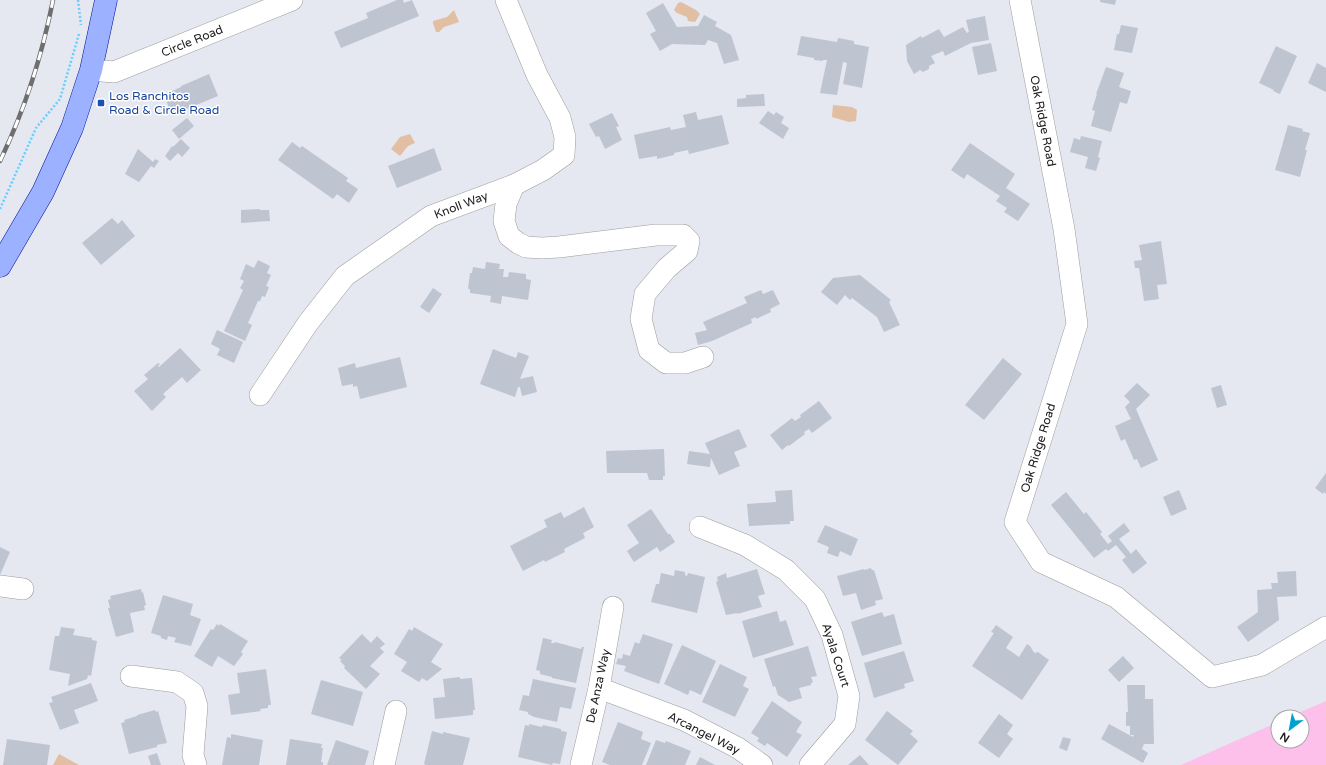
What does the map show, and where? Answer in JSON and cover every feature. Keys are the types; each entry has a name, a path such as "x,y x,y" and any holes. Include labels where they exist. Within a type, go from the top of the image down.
{"main road":[{"path":"0,266 43,192 61,154 83,97 91,70 106,0"}],"street":[{"name":"Circle Road","path":"91,70 114,72 292,0"},
{"name":"Knoll Way","path":"260,395 308,323 346,276 431,216 514,185 542,170 564,155 565,137 560,118 537,75 506,0"},
{"name":"Oak Ridge Road","path":"1020,0 1064,229 1077,324 1015,522 1040,562 1116,597 1212,677 1262,665 1326,627"},
{"path":"514,185 506,204 504,221 509,236 518,243 526,246 542,248 559,247 656,235 683,235 689,241 687,251 667,268 645,294 641,319 649,350 666,363 685,363 703,357"},
{"name":"Ayala Court","path":"700,527 745,545 786,570 815,599 832,636 849,696 845,724 810,765"},
{"path":"0,586 24,589"},
{"name":"De Anza Way","path":"581,765 598,688 613,607"},
{"path":"131,676 177,682 193,693 197,706 192,755 196,765"},
{"name":"Arcangel Way","path":"598,688 684,720 738,748 762,765"},
{"path":"384,765 396,711"}],"path":[{"path":"0,209 36,128 60,99 81,25 78,0"}],"shaded area":[{"path":"681,2 696,10 700,14 695,22 688,21 687,17 677,13 674,10 678,3"},
{"path":"454,10 459,22 444,27 439,32 436,32 433,21 447,17"},
{"path":"833,105 852,107 857,110 856,121 849,122 832,117"},
{"path":"410,134 415,143 408,146 400,156 391,149 400,137"},
{"path":"1326,701 1326,765 1181,765 1270,726 1270,749 1310,749 1310,709 1308,709"},
{"path":"59,754 79,765 53,765"}],"building":[{"path":"397,0 403,0 404,3 412,0 419,16 341,48 334,32 368,18 366,13"},
{"path":"1100,0 1116,0 1115,5 1100,2"},
{"path":"663,3 677,27 698,26 704,15 717,22 715,26 731,35 739,60 724,64 717,43 708,40 705,45 672,44 660,51 650,34 656,31 646,13"},
{"path":"985,16 989,40 971,43 945,56 943,51 931,56 935,63 929,66 929,69 923,72 920,70 914,74 907,61 906,45 921,36 922,38 939,29 944,37 963,27 967,33 969,32 966,20"},
{"path":"1121,25 1138,28 1132,53 1114,50 1117,34 1119,34"},
{"path":"801,36 837,42 838,38 854,41 854,44 869,47 862,88 843,84 847,63 843,62 837,95 820,93 827,60 814,60 814,58 797,55"},
{"path":"991,43 997,71 978,75 972,47"},
{"path":"1276,46 1297,56 1280,94 1259,83"},
{"path":"1317,63 1326,68 1326,92 1308,83"},
{"path":"1106,67 1124,73 1119,87 1131,91 1127,104 1120,102 1111,132 1091,126 1095,111 1092,110 1096,94"},
{"path":"209,74 218,96 172,115 164,95"},
{"path":"764,94 765,106 737,107 737,99 746,98 746,95"},
{"path":"768,111 774,115 776,112 784,117 781,123 789,128 783,139 759,123"},
{"path":"696,112 698,120 722,115 729,144 689,154 688,150 657,159 657,156 639,159 634,135 670,127 671,130 686,127 683,115"},
{"path":"612,113 619,126 616,127 622,140 605,149 599,136 596,137 589,124"},
{"path":"187,118 194,126 179,139 172,130"},
{"path":"1288,125 1303,129 1302,131 1310,133 1300,177 1275,170"},
{"path":"1081,136 1102,141 1098,157 1100,158 1096,171 1085,168 1088,157 1070,152 1074,138 1080,140"},
{"path":"181,139 190,148 182,157 178,153 170,161 165,156 172,146 173,147"},
{"path":"292,142 300,148 302,146 348,178 346,181 358,189 349,203 337,194 333,199 278,160"},
{"path":"970,143 1015,174 1006,188 1030,204 1018,221 1004,212 1007,208 996,201 1000,196 967,174 964,179 951,170"},
{"path":"434,148 442,170 397,188 388,166"},
{"path":"138,149 153,162 155,159 159,161 154,168 151,166 139,182 125,174"},
{"path":"241,210 269,210 270,221 241,223"},
{"path":"112,218 118,224 122,220 135,236 101,265 82,243"},
{"path":"1161,241 1167,284 1157,285 1159,299 1144,301 1139,268 1135,268 1134,261 1142,260 1139,245"},
{"path":"258,260 270,266 267,273 271,275 266,286 269,287 265,297 262,296 260,301 258,301 248,323 252,325 245,341 224,331 243,290 240,288 244,281 240,279 246,264 254,268"},
{"path":"486,262 500,264 499,269 504,269 503,277 508,277 509,272 526,274 526,279 531,280 528,300 502,296 501,304 490,302 491,296 470,293 470,289 468,289 470,273 472,273 473,267 485,269"},
{"path":"860,275 891,300 889,302 900,325 884,332 877,317 852,298 850,300 845,295 837,305 821,292 833,278"},
{"path":"433,288 442,294 429,313 420,307"},
{"path":"761,290 763,294 773,290 780,304 770,309 771,312 756,319 756,317 751,319 752,323 712,341 698,345 695,333 707,330 703,322 747,303 744,297"},
{"path":"217,330 243,342 234,363 217,355 220,349 211,344"},
{"path":"180,348 201,370 187,383 182,377 163,394 166,397 152,411 134,391 148,379 144,375 158,363 160,364 158,366 159,367"},
{"path":"493,349 516,358 518,352 529,356 520,379 533,376 537,392 522,396 520,387 518,387 515,397 480,384"},
{"path":"400,357 407,387 360,399 357,386 353,387 353,384 342,386 338,368 355,363 356,368"},
{"path":"1003,358 1022,374 984,420 965,405"},
{"path":"1137,383 1150,395 1136,409 1158,460 1141,468 1137,459 1134,460 1125,439 1121,441 1115,426 1131,419 1125,407 1130,402 1124,396"},
{"path":"1221,385 1227,405 1217,408 1211,388"},
{"path":"819,401 832,418 812,433 809,429 804,432 805,434 782,450 770,435 792,418 795,421 801,417 800,415"},
{"path":"739,429 747,447 734,452 740,466 719,475 711,458 710,467 687,464 689,451 710,454 705,443"},
{"path":"664,449 665,476 663,476 663,480 649,480 647,473 607,473 606,451"},
{"path":"1326,473 1326,494 1324,492 1323,494 1315,488"},
{"path":"792,490 794,521 790,521 790,524 749,526 747,504 776,502 775,491"},
{"path":"1179,490 1187,509 1171,516 1163,497"},
{"path":"1066,492 1084,514 1086,512 1102,532 1100,534 1108,544 1112,541 1108,536 1124,523 1130,531 1119,539 1131,554 1136,549 1147,563 1133,574 1122,560 1126,557 1116,545 1108,551 1106,549 1094,558 1051,505"},
{"path":"584,507 594,527 583,533 585,538 564,549 565,552 545,562 544,560 523,571 510,546 547,527 544,520 561,512 564,518"},
{"path":"651,509 675,542 660,552 657,547 634,562 627,551 639,543 627,525"},
{"path":"825,525 858,539 851,556 840,551 838,557 827,553 829,547 817,542"},
{"path":"0,547 10,552 0,575"},
{"path":"871,568 874,570 883,599 875,601 876,605 861,610 856,593 843,596 837,576"},
{"path":"757,569 765,594 758,596 762,607 737,614 726,615 716,582 718,581 717,577 726,573 727,578"},
{"path":"675,570 685,572 685,575 687,576 688,573 705,577 697,613 651,602 656,584 659,584 661,573 674,576"},
{"path":"1296,571 1297,596 1277,597 1279,620 1248,642 1237,627 1258,612 1257,590 1272,589 1271,583 1278,583 1277,572"},
{"path":"141,589 146,605 144,606 145,610 130,613 134,632 116,637 108,608 110,608 108,600 111,599 110,596"},
{"path":"163,595 193,604 190,615 201,619 191,646 174,642 176,638 168,636 167,640 161,638 161,636 151,633"},
{"path":"777,611 780,622 786,620 794,645 753,658 742,621"},
{"path":"882,612 884,617 894,614 902,644 862,656 851,622"},
{"path":"217,624 219,626 220,624 248,641 241,652 243,654 234,666 218,656 212,667 194,656 211,629 213,630"},
{"path":"996,625 1013,637 1006,648 1019,657 1027,644 1035,653 1038,652 1049,660 1022,700 972,666 994,633 991,632"},
{"path":"61,627 75,629 73,635 92,638 92,640 97,641 91,676 88,675 87,679 68,686 70,674 49,670 55,636 59,636"},
{"path":"414,627 443,644 431,662 442,669 427,681 422,678 419,682 401,671 407,662 394,654 409,629 412,631"},
{"path":"362,634 371,643 377,636 385,644 380,648 384,652 370,666 380,674 366,689 344,668 345,666 340,661 342,660 339,658"},
{"path":"643,634 673,644 659,684 624,671 626,666 616,664 618,658 622,659 623,654 630,656 635,642 639,644"},
{"path":"543,638 552,640 551,643 555,642 581,649 584,647 576,683 552,678 540,674 540,671 536,670"},
{"path":"682,645 716,661 701,695 690,690 688,695 664,684"},
{"path":"808,646 817,676 811,677 813,682 811,685 799,688 802,698 789,702 778,695 775,686 773,687 764,659"},
{"path":"904,651 914,681 904,684 905,688 874,698 864,663"},
{"path":"1123,656 1134,668 1119,682 1108,670"},
{"path":"720,664 747,677 743,686 749,689 735,717 702,702"},
{"path":"266,669 271,705 268,705 268,708 260,709 261,711 231,715 228,695 240,693 237,673"},
{"path":"460,677 460,679 472,678 475,710 473,710 473,715 435,719 433,698 445,697 443,679"},
{"path":"533,679 576,688 571,709 560,707 557,722 534,717 528,714 528,712 519,710 523,695 529,696"},
{"path":"321,680 363,692 353,726 311,714"},
{"path":"91,683 98,701 74,710 79,723 60,730 49,703 53,702 51,697"},
{"path":"1127,685 1145,685 1145,699 1153,699 1154,744 1144,744 1142,749 1148,753 1143,763 1101,739 1109,724 1133,737 1134,735 1130,735 1130,726 1126,726 1126,712 1128,712"},
{"path":"772,701 802,722 796,732 802,735 787,757 767,743 765,746 757,741 759,738 751,733"},
{"path":"155,710 156,712 158,711 167,743 129,754 121,723 125,722 124,720 137,715"},
{"path":"887,711 913,731 910,734 918,741 898,765 865,740"},
{"path":"999,714 1013,725 1007,734 1013,739 999,758 978,743"},
{"path":"618,722 643,732 641,739 651,743 642,765 610,765 602,762"},
{"path":"529,724 542,727 543,725 567,732 560,764 553,763 552,765 518,757 525,725 529,726"},
{"path":"432,731 470,738 463,765 424,764"},
{"path":"231,734 263,740 259,765 222,765 227,737 231,738"},
{"path":"1063,737 1071,739 1067,751 1059,748"},
{"path":"7,739 50,745 47,765 3,765"},
{"path":"290,739 322,744 321,748 323,748 321,762 323,762 323,765 286,765"},
{"path":"336,740 369,751 365,765 327,765"},
{"path":"656,740 665,743 666,741 691,751 685,765 646,765"},
{"path":"157,753 161,765 151,765 148,756"},
{"path":"860,755 869,765 848,765"},
{"path":"700,757 715,765 696,765"}],"railway":[{"path":"0,161 32,82 44,41 53,0"}],"place":[{"name":"Los Ranchitos Road & Circle Road","path":"101,103"}]}
